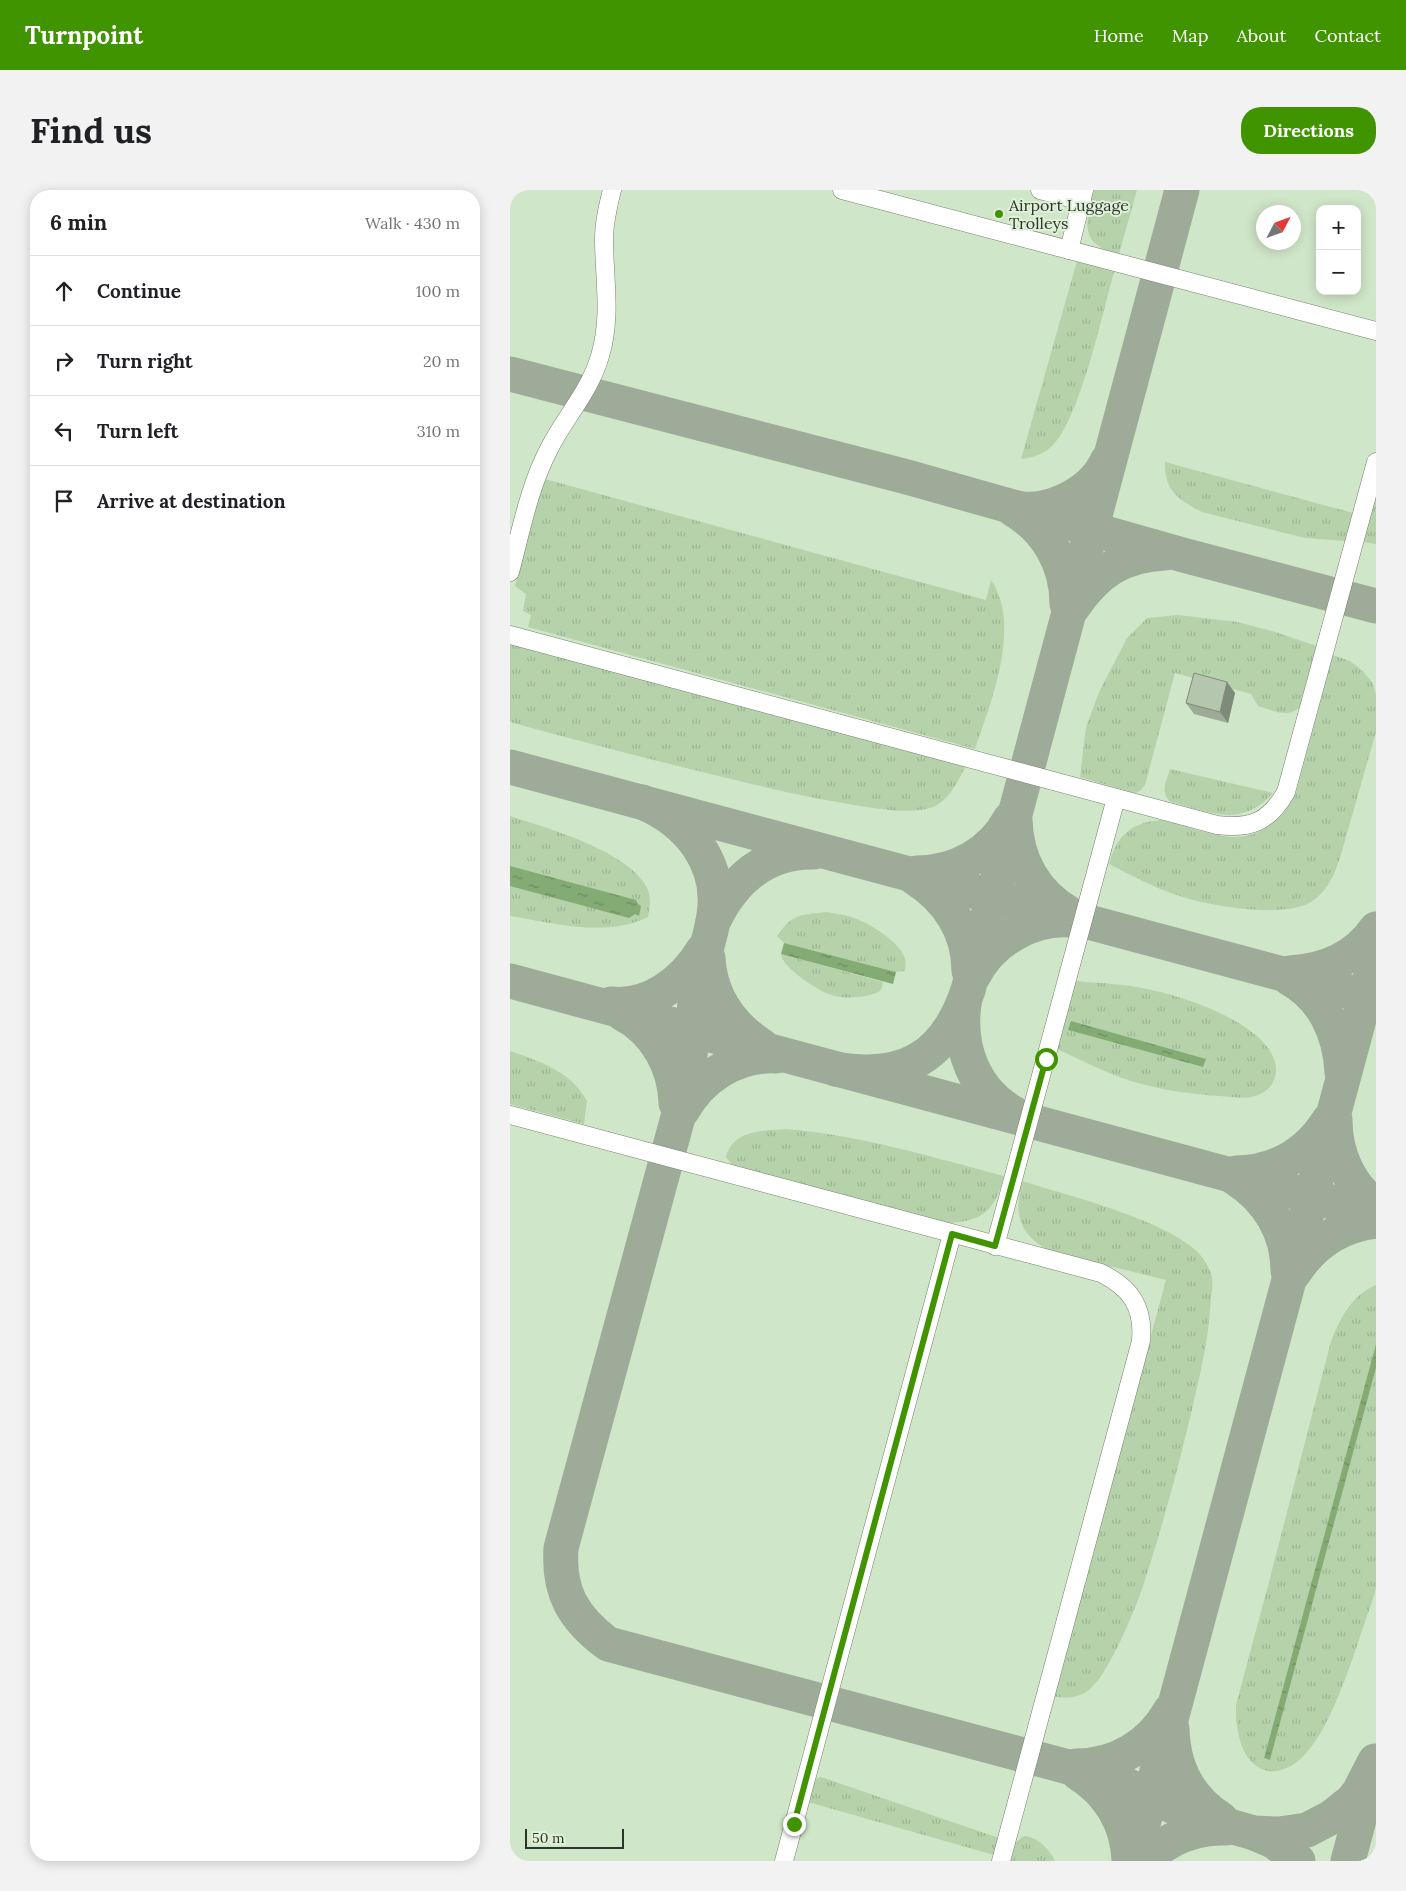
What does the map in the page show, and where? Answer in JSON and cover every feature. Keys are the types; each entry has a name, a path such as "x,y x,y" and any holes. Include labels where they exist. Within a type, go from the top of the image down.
{"lane":[{"path":"510,572 540,468 550,447 588,385 600,356 607,321 608,302 604,238 605,222 612,190"},
{"path":"844,190 1376,331"},
{"path":"1040,190 1083,196 1069,250"},
{"path":"510,635 1216,825 1232,827 1255,823 1264,818 1280,802 1290,782 1376,462"},
{"path":"995,1246 1116,798"},
{"path":"510,1115 1101,1273 1122,1286 1138,1308 1142,1330 1139,1346 1001,1861"},
{"path":"784,1861 952,1234"}],"shaded area":[{"path":"510,190 1376,190 1376,1861 510,1861"}],"green space":[{"path":"1094,190 1137,190 1119,254 1097,245 1091,238 1088,222"},
{"path":"1077,261 1114,272 1097,338 1080,392 1061,435 1043,453 1021,459"},
{"path":"1165,462 1353,513 1345,541 1305,538 1202,512 1180,499 1174,493 1167,480"},
{"path":"545,479 986,600 991,580 1000,598 1004,619 1004,641 1001,664 989,710 975,749 528,627 531,615 523,611 526,594 515,586 538,496"},
{"path":"1376,496 1376,544 1363,542"},
{"path":"1178,615 1237,622 1317,646 1300,707 1295,711 1285,713 1274,711 1258,706 1251,694 1175,673 1145,785 1140,791 1134,793 1080,777 1086,727 1100,690 1127,638 1147,618"},
{"path":"510,644 966,766 949,795 939,804 923,810 900,811 865,807 787,792 556,735 510,722"},
{"path":"1333,655 1350,661 1363,671 1373,684 1376,695 1376,732 1340,858 1329,883 1317,898 1299,907 1285,909 1250,909 1215,905 1166,891 1109,864 1112,854 1121,839 1126,833 1140,824 1160,820 1232,837 1253,834 1263,830 1279,818 1296,793"},
{"path":"1170,769 1273,793 1261,804 1249,811 1225,815 1212,813 1171,802 1167,798 1165,786"},
{"path":"510,816 587,843 625,864 639,876 648,890 650,903 648,917 615,927 597,928 562,925 510,916"},
{"path":"827,912 857,919 890,939 902,952 905,960 905,971 896,972 784,943 777,936 788,923 798,916"},
{"path":"781,954 883,982 882,988 874,994 862,997 831,995 818,989 794,972 783,960"},
{"path":"1076,981 1120,985 1147,989 1182,998 1224,1015 1244,1026 1260,1039 1271,1053 1276,1074 1269,1088 1253,1097 1239,1098 1198,1094 1164,1089 1131,1081 1057,1049","holes":["1068,1030 1206,1059 1203,1067"]},
{"path":"510,1051 554,1069 572,1082 587,1101 584,1124 510,1104"},
{"path":"786,1129 869,1141 1004,1176 997,1197 987,1211 981,1216 972,1219 950,1223 733,1166 726,1157 730,1148 742,1137 758,1132"},
{"path":"1022,1181 1123,1213 1175,1236 1194,1249 1206,1263 1212,1279 1206,1343 1189,1424 1144,1583 1128,1624 1105,1670 1089,1690 1081,1695 1072,1697 1053,1696 1166,1280 1052,1252 1041,1246 1026,1231 1019,1214 1019,1193"},
{"path":"1376,1285 1376,1344 1264,1758 1270,1760 1376,1368 1376,1588 1353,1658 1325,1726 1297,1762 1278,1771 1265,1770 1251,1761 1242,1747 1238,1730 1236,1705 1331,1341 1343,1316 1353,1301"},
{"path":"821,1777 999,1838 994,1855 808,1802 814,1779"},
{"path":"1024,1836 1042,1844 1055,1861 1011,1861 1015,1843"}],"water":[{"path":"510,866 636,900 641,906 639,916 635,914 629,918 510,886"},
{"path":"784,943 896,972 893,984 781,954"},
{"path":"1071,1021 1206,1059 1203,1067 1068,1030"},
{"path":"1376,1344 1376,1368 1270,1760 1264,1758"}],"building":[{"path":"1194,673 1227,682 1220,712 1186,703"}],"taxiway":[{"path":"835,1069 860,1072 882,1071 902,1067 919,1059 934,1048 948,1032 959,1013 968,990 1182,190"},
{"path":"510,374 907,477 1183,555 1376,606"},
{"path":"1022,509 1047,507 1072,497 1093,482 1107,461"},
{"path":"1014,510 1037,528 1053,550 1064,576 1067,604"},
{"path":"1073,607 1091,584 1112,568 1136,557 1165,553"},
{"path":"510,767 1376,999"},
{"path":"642,802 674,820 698,846 707,861 713,878 715,896 714,915 697,985 689,1068 684,1095 561,1548 562,1578 565,1591 577,1614 585,1624 608,1644 1118,1781 1191,1815 1254,1833 1279,1834 1307,1830 1332,1817 1352,1801 1359,1792 1375,1761"},
{"path":"917,873 945,869 971,859 993,842 1010,819"},
{"path":"1015,820 1019,849 1037,886 1058,906 1070,914"},
{"path":"713,922 730,893 753,871 780,857 796,853 814,852"},
{"path":"915,878 927,886 947,906 954,917 965,943 969,971"},
{"path":"974,975 981,963 991,952 1014,934 1041,923 1069,920"},
{"path":"1290,973 1303,972 1338,961 1359,948 1376,929"},
{"path":"611,1004 639,1002 664,990 686,972 703,950"},
{"path":"1133,1861 1376,956"},
{"path":"708,958 713,985 724,1009 741,1029 762,1046"},
{"path":"1289,978 1312,995 1328,1018 1338,1044 1342,1072"},
{"path":"510,981 1376,1214"},
{"path":"964,1004 964,1037 972,1067 979,1081 989,1094 1015,1114"},
{"path":"623,1014 645,1030 662,1051 672,1076 676,1103"},
{"path":"682,1111 699,1088 721,1070 747,1059 761,1056 776,1056"},
{"path":"1236,1173 1264,1169 1290,1159 1311,1142 1329,1120"},
{"path":"1335,1120 1338,1145 1345,1168 1366,1198 1376,1206"},
{"path":"1235,1178 1257,1196 1274,1218 1284,1243 1288,1271"},
{"path":"1294,1273 1310,1253 1329,1237 1351,1227 1376,1221"},
{"path":"1076,1766 1105,1762 1131,1751 1153,1734 1170,1711"},
{"path":"1172,1729 1176,1756 1185,1781 1200,1802 1221,1819"},
{"path":"1078,1773 1099,1790 1115,1810 1125,1834 1129,1861"},
{"path":"1348,1861 1369,1782"},
{"path":"1145,1861 1163,1846 1182,1835 1215,1828 1227,1828"},
{"path":"1254,1833 1275,1842 1298,1861"}],"place":[{"name":"Airport Luggage Trolleys","path":"999,214"}],"route":[{"path":"794,1824 952,1234 995,1246 1046,1059"}]}
